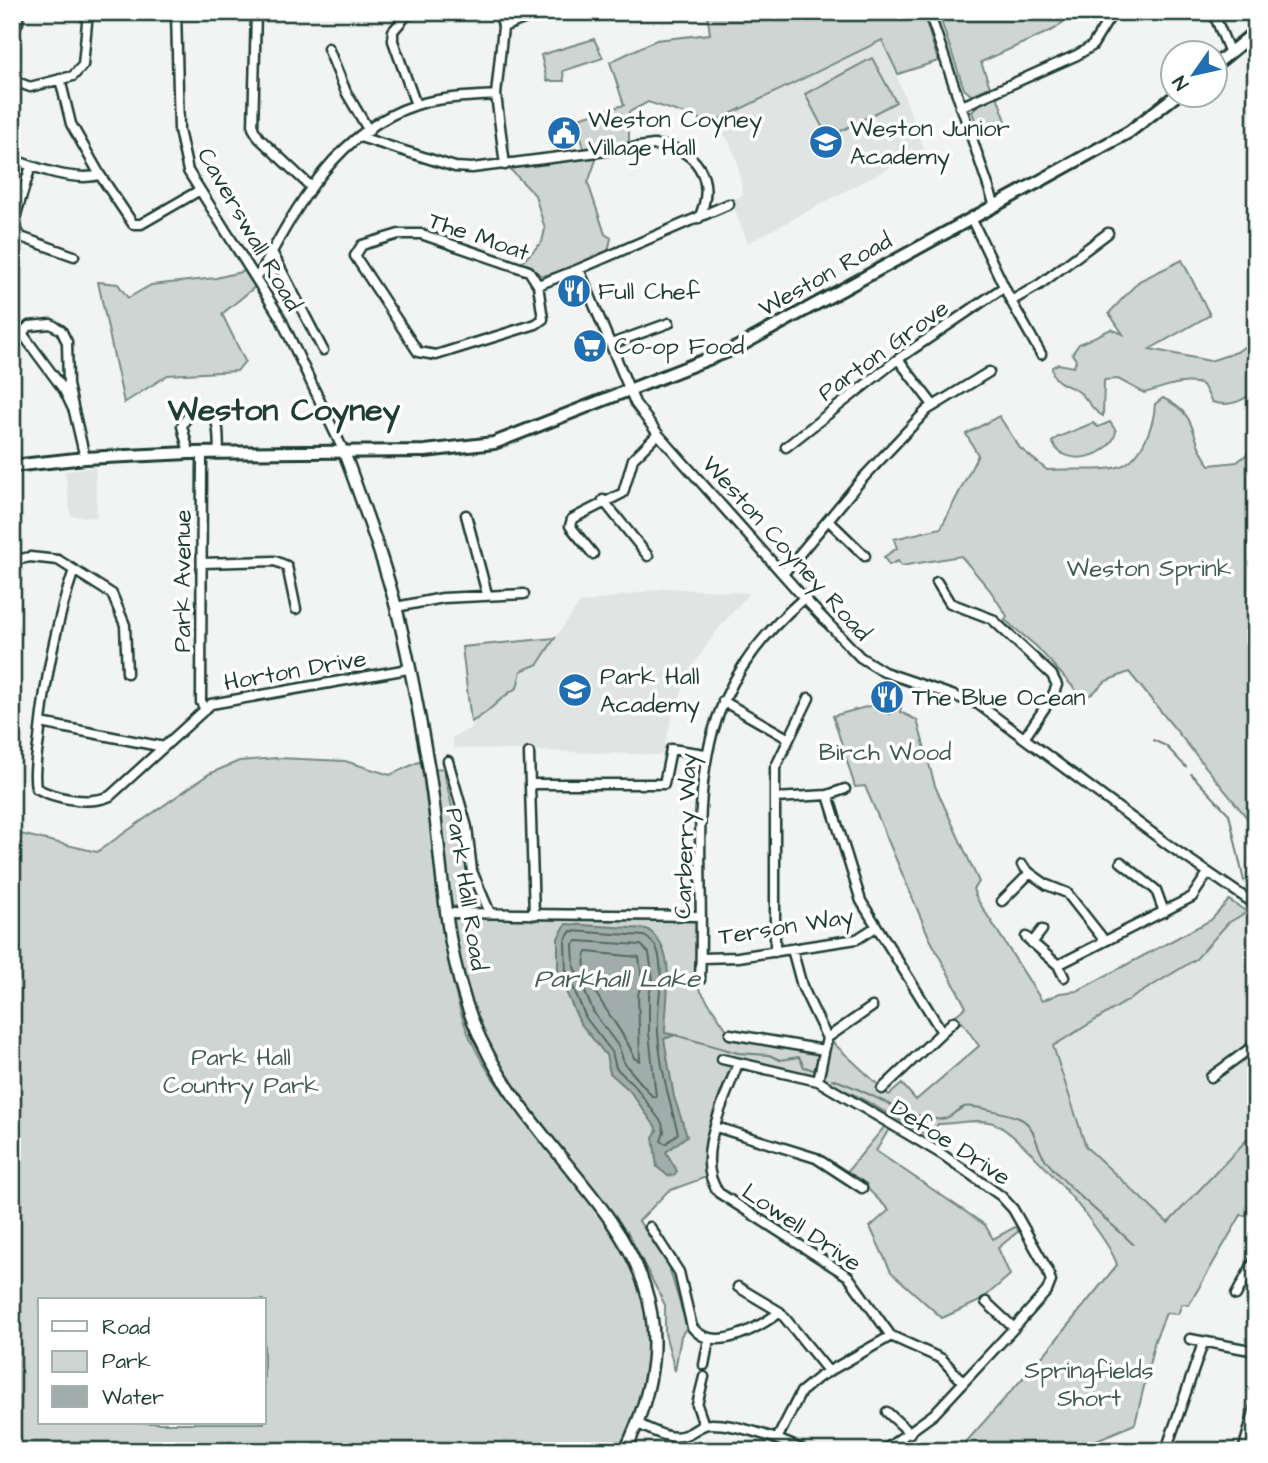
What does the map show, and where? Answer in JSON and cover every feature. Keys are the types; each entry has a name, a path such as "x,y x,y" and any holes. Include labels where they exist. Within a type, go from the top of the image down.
{"highway":[{"path":"1230,52 1256,31"},
{"name":"Weston Road","path":"12,466 85,458 190,453 468,448 495,443 736,348 1129,132 1160,108"}],"main road":[{"name":"Park Hall Road","path":"344,452 396,607 428,766 446,913 464,997 486,1052 527,1114 608,1216 643,1281 654,1327 655,1361 645,1407 625,1451"}],"street":[{"path":"18,12 18,23"},
{"path":"12,80 30,86 73,76 83,65 88,12"},
{"name":"Caverswall Road","path":"176,12 178,130 185,163 294,344 344,452"},
{"path":"256,12 253,128 259,138 310,186"},
{"path":"416,105 393,41 393,31 406,16 417,12"},
{"path":"500,12 503,27 496,95 505,164"},
{"path":"503,27 542,12"},
{"path":"929,12 995,205"},
{"path":"961,107 1077,55 1091,46 1113,12"},
{"path":"1213,12 1224,38"},
{"path":"328,55 345,92 369,131"},
{"path":"60,79 71,124 100,175 133,224 141,224 200,190"},
{"path":"255,277 310,186 360,137 416,105 496,95"},
{"path":"360,137 364,141 455,167 505,164 653,145 678,148 688,154 703,176 706,191 699,218"},
{"path":"12,159 31,166 85,177 100,175"},
{"path":"31,166 13,224 21,237 74,256"},
{"path":"538,285 729,204"},
{"path":"971,218 1011,301 1041,354"},
{"path":"1011,301 1039,285 1108,233"},
{"name":"The Moat","path":"399,234 421,234 529,271 538,285 544,309 543,319 536,324 436,355 425,354 412,347 357,262 355,251 362,245 399,234"},
{"name":"Caverswall Road","path":"272,252 323,350"},
{"name":"Weston Coyney Road","path":"579,269 629,392 658,434 860,657 884,672 978,704 1208,873 1256,905"},
{"name":"Parton Grove","path":"786,447 898,359 1004,287"},
{"path":"611,344 669,323"},
{"path":"74,411 64,390 24,336 23,332 29,326 51,324 61,330 67,342 68,385 85,458"},
{"path":"898,359 930,408"},
{"path":"783,574 828,520 930,408 989,372"},
{"path":"190,453 182,426 191,414 202,410 208,412 216,421 219,452"},
{"path":"593,554 570,526 572,519 603,500 623,493 633,459 658,434"},
{"name":"Park Avenue","path":"202,453 201,702 204,708"},
{"path":"603,500 648,556"},
{"path":"466,515 487,594"},
{"path":"828,520 865,556"},
{"path":"12,561 47,558 74,570 112,594 125,625 128,673"},
{"path":"202,563 275,561 287,566 296,609"},
{"path":"74,570 55,624 41,723 164,747"},
{"path":"937,582 950,603 992,619 1052,675 1057,685 1052,697 1025,737"},
{"path":"396,607 443,598 524,594"},
{"name":"Carberry Way","path":"700,980 701,812 705,754 723,701 748,656 764,635 804,598"},
{"name":"Horton Drive","path":"41,723 34,778 36,788 55,795 101,800 120,788 204,708 408,669"},
{"path":"775,952 775,768 809,698"},
{"path":"723,701 789,739"},
{"path":"531,784 664,784 671,749 705,754"},
{"path":"530,752 534,915"},
{"name":"Park Hall Road","path":"448,761 467,827 472,871 490,913"},
{"path":"775,798 828,795 845,789"},
{"path":"828,795 861,901 942,1032"},
{"path":"1121,862 1156,890 1164,912"},
{"path":"1022,865 1047,886 1067,893 1104,940"},
{"path":"1008,900 1030,873"},
{"path":"1058,965 1192,897 1208,873"},
{"path":"446,913 700,916"},
{"name":"Terson Way","path":"701,958 775,952 857,939 876,927"},
{"path":"1042,930 1029,940 1058,965 1063,977"},
{"path":"792,949 802,986 827,1038 818,1081"},
{"path":"827,1038 872,1007"},
{"path":"882,1088 954,1021"},
{"path":"730,1034 824,1051"},
{"path":"1210,1077 1256,1044"},
{"name":"Defoe Drive","path":"722,1059 818,1081 943,1155 1001,1196 1013,1209 1051,1281 1047,1291 934,1414 883,1451"},
{"name":"Lowell Drive","path":"738,1063 710,1144 709,1176 719,1193 848,1276 891,1336"},
{"path":"891,1080 898,1088"},
{"path":"716,1127 816,1158 862,1188"},
{"path":"650,1227 678,1272 692,1327 709,1339 753,1330 780,1312"},
{"path":"1236,1295 1256,1258"},
{"path":"1242,1284 1252,1290"},
{"path":"738,1287 780,1312 829,1371"},
{"path":"988,1307 1014,1328"},
{"path":"778,1437 801,1392 829,1371 891,1336 942,1359 963,1382"},
{"path":"704,1366 709,1339"},
{"path":"1190,1339 1256,1351"},
{"path":"1165,1445 1203,1343"},
{"path":"704,1377 697,1405 704,1425"},
{"path":"1243,1451 1256,1404"},
{"path":"887,1412 909,1433"},
{"path":"638,1424 674,1437 686,1435 704,1425 715,1424 778,1437 804,1451"}],"shaded area":[{"name":"Weston Junior Academy","path":"883,40 924,149 748,243 731,201 743,195 737,160 728,139 712,123"},
{"path":"95,467 97,517 71,516 65,471"},
{"name":"Park Hall Academy","path":"666,588 749,593 718,629 692,667 673,713 662,755 454,748 452,738 471,728 462,647 555,638 580,603"},
{"path":"886,683 902,691 896,707 889,714 873,705"},
{"path":"1247,912 1256,918 1256,1131 1168,1223 1086,1147 1053,1046 1196,959 1228,923"}],"green space":[{"path":"707,12 923,12 938,61 898,74 882,40 712,123 648,102 629,112 629,148 584,152 578,118 624,105 610,62 656,40 710,34"},
{"path":"938,12 1075,12 1055,29 981,62 990,87 971,95 964,89"},
{"path":"594,39 603,58 563,71 564,81 547,81 541,55"},
{"path":"872,58 896,102 828,138 805,94"},
{"path":"997,96 1006,121 979,131 972,112 981,103"},
{"path":"597,157 588,183 605,234 611,238 608,252 573,269 542,276 522,262 542,242 545,229 535,195 508,167"},
{"path":"1182,260 1210,315 1150,349 1210,361 1237,352 1256,338 1256,390 1246,398 1224,404 1212,402 1203,385 1196,383 1174,384 1144,393 1118,379 1104,380 1103,416 1079,392 1058,380 1052,367 1058,364 1074,367 1076,360 1072,354 1079,344 1111,329 1123,334 1109,313 1139,281"},
{"path":"245,271 256,286 222,314 245,361 237,371 168,375 124,403 98,282 118,284 128,298 151,285 216,278"},
{"name":"Weston Sprink","path":"1163,398 1184,412 1210,465 1237,462 1256,447 1256,829 1129,672 1106,681 1092,694 1083,698 1037,647 1005,620 1007,616 990,590 961,556 901,566 898,561 889,565 884,557 897,548 894,539 941,528 978,455 966,434 999,416 1020,448 1047,470 1118,467 1140,450 1149,432 1155,404"},
{"path":"1110,422 1116,431 1113,440 1098,453 1078,458 1067,456 1052,442 1093,423 1098,427"},
{"path":"555,638 538,664 521,671 517,688 471,722 462,647"},
{"path":"873,705 889,714 896,707 901,708 900,712 917,720 935,786 979,882 973,889 977,899 1042,1001 1060,993 1077,991 1211,920 1229,900 1247,912 1228,923 1196,959 1053,1046 1086,1147 1168,1223 1256,1130 1256,1183 1252,1193 1256,1196 1256,1203 1252,1202 1245,1216 1241,1215 1189,1305 1182,1304 1178,1314 1166,1313 1155,1340 1135,1424 1070,1451 958,1451 1047,1351 1117,1265 1111,1251 1082,1210 1043,1165 1006,1131 993,1123 973,1121 938,1124 929,1137 857,1096 822,1080 829,1039 889,1095 902,1084 916,1100 979,1046 962,1022 957,1025 952,1018 966,1007 929,937 865,786 855,787 833,716"},
{"name":"Park Hall Country Park","path":"277,758 345,761 390,775 421,761 443,927 456,995 466,1028 500,1089 614,1235 634,1272 646,1310 649,1352 640,1398 619,1451 12,1451 12,832 97,852 209,774 239,761"},
{"path":"443,768 469,879 477,894 467,907 452,906 449,899 433,769"},
{"path":"446,913 700,916 698,981 694,981 729,1033 824,1050 818,1081 738,1063 710,1144 709,1176 668,1191 639,1221 668,1264 687,1327 681,1336 675,1371 665,1333 665,1305 627,1231 620,1234 529,1117 472,1021"},
{"path":"885,1126 889,1129 876,1151 985,1225 993,1239 1017,1226 1020,1230 998,1248 1010,1275 986,1296 983,1303 980,1301 942,1318 891,1272 870,1227 889,1210 866,1187 845,1174"}],"water":[{"name":"Parkhall Lake","path":"566,924 647,929 657,938 663,950 668,976 665,1033 675,1035 664,1039 674,1097 687,1136 666,1152 677,1171 674,1175 668,1176 657,1167 653,1137 657,1131 655,1126 629,1090 610,1073 606,1055 580,1023 558,974 558,938"}],"waterway":[{"path":"1153,740 1166,746 1186,767"},
{"path":"1191,774 1229,814 1244,881"},
{"path":"675,1035 738,1053 769,1055 780,1060 799,1057 804,1067 814,1070"},
{"path":"832,1079 908,1112 935,1119 944,1119 968,1106 1021,1119 1030,1127 1042,1154 1054,1170 1133,1244"}],"place":[{"name":"Weston Coyney Village Hall","path":"564,133"},
{"name":"Weston Junior Academy","path":"826,142"},
{"name":"Full Chef","path":"574,291"},
{"name":"Co-op Food","path":"590,346"},
{"name":"Park Hall Academy","path":"575,690"},
{"name":"The Blue Ocean","path":"887,697"}],"district":[{"name":"Weston Coyney","path":"284,409"}],"park label":[{"name":"Birch Wood","path":"885,752"},
{"name":"Springfields Short","path":"1089,1384"}]}
